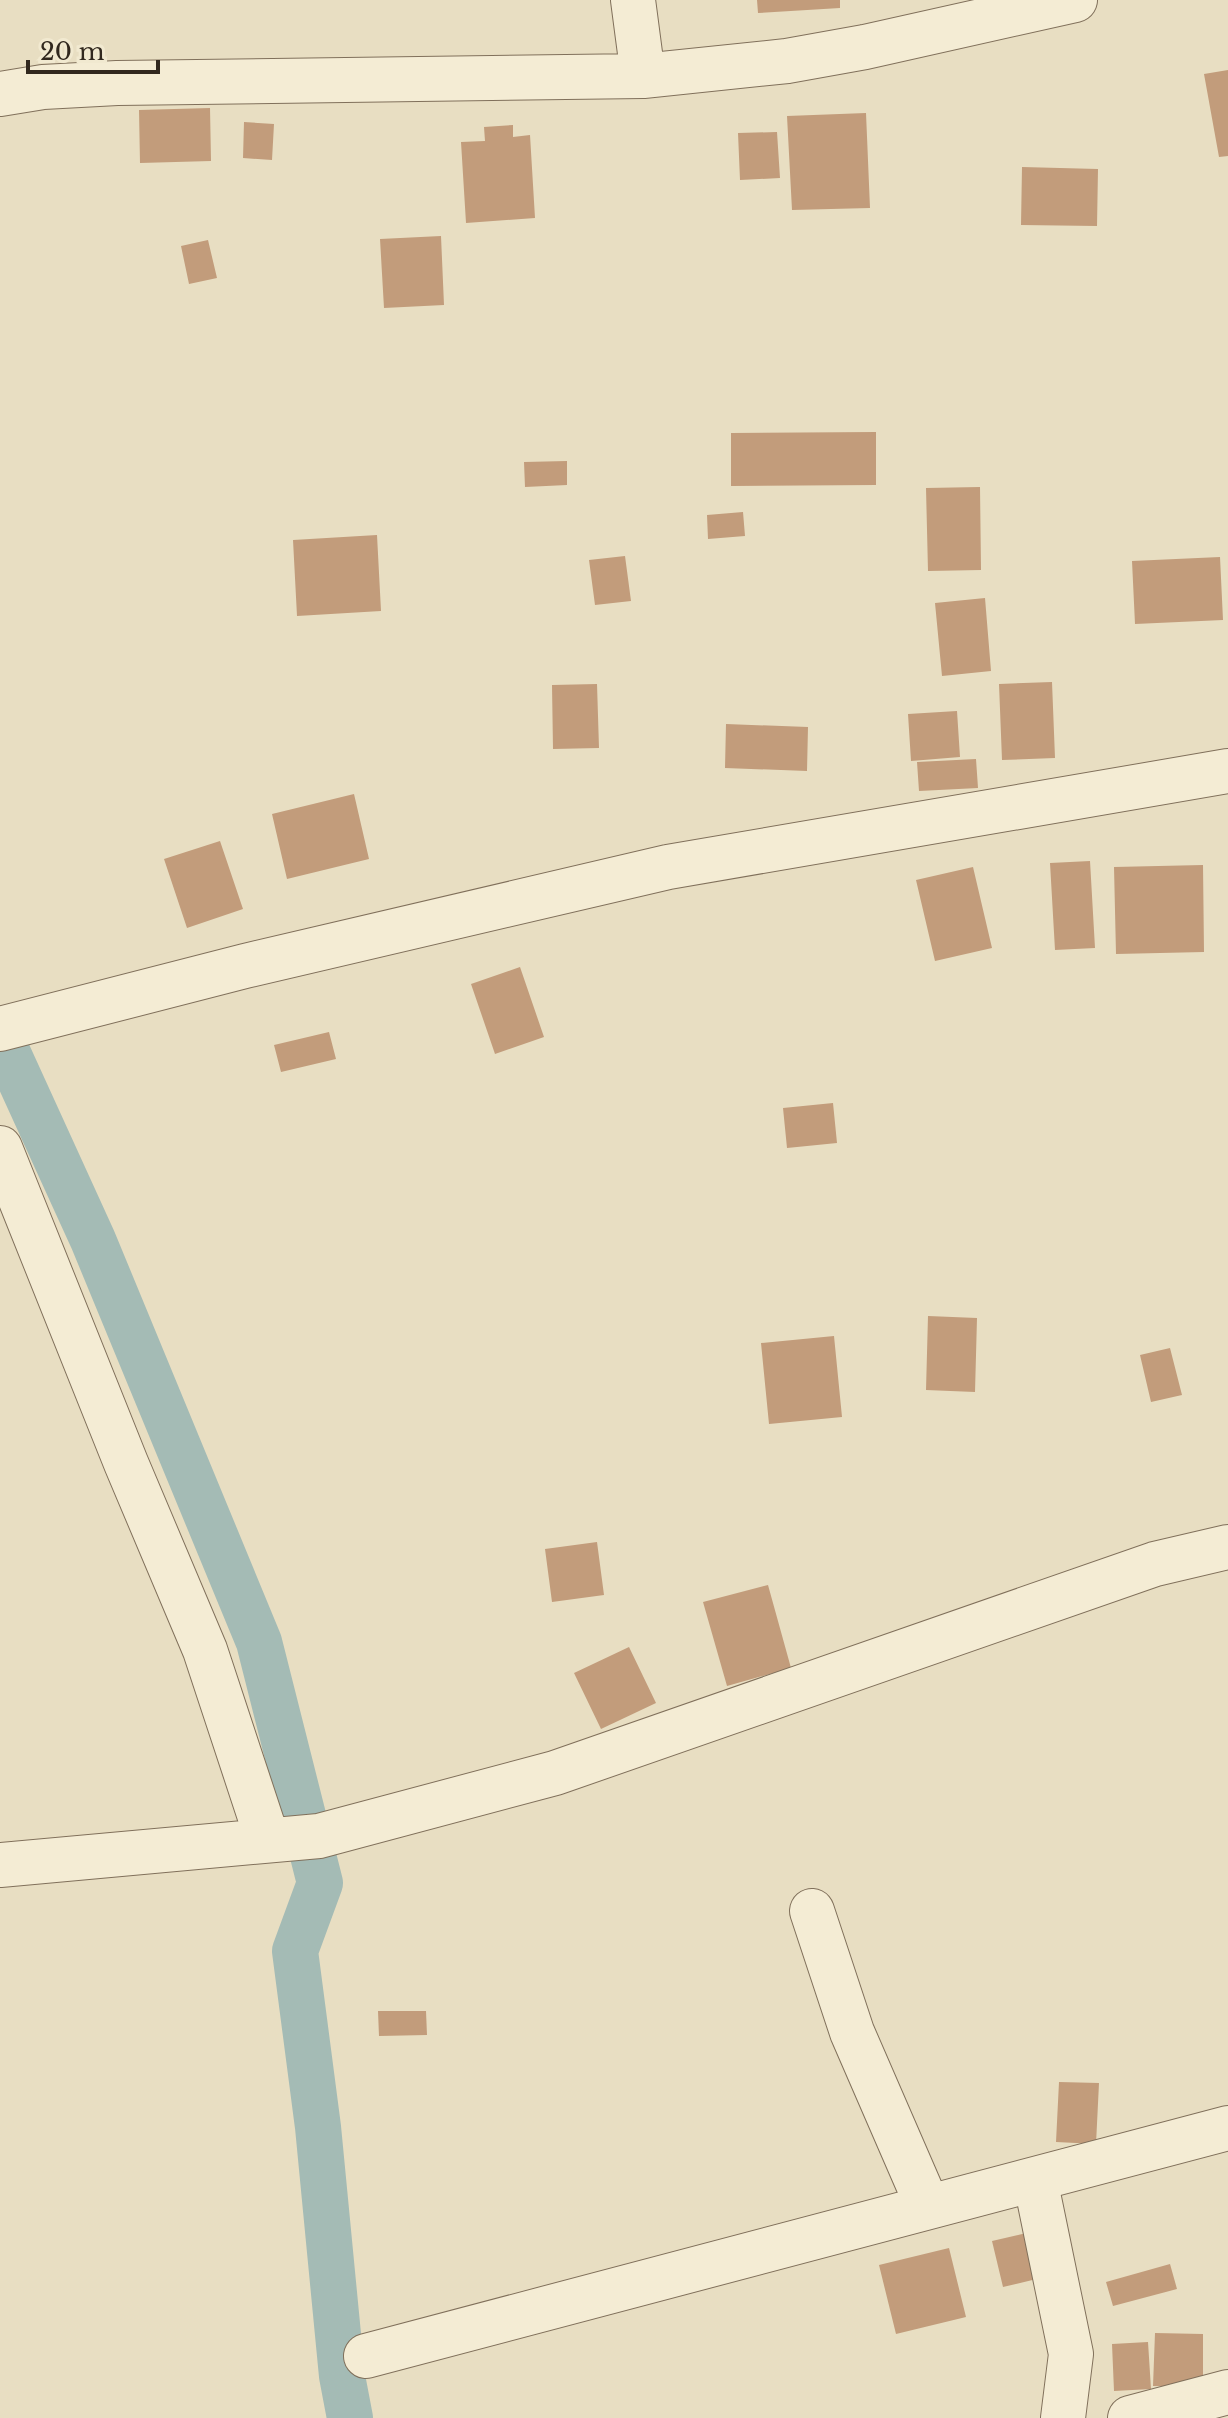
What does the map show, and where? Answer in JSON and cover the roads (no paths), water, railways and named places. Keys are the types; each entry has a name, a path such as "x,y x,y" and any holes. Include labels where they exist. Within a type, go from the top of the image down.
{"street":[{"path":"633,0 643,76"},
{"path":"0,94 43,87 117,83 643,76 787,61 865,47 1075,0"},
{"path":"0,1029 245,966 668,867 1228,771"},
{"path":"0,1148 126,1463 205,1650 257,1825"},
{"path":"0,1865 257,1825 291,1840 319,1836 555,1773 1155,1564 1228,1547"},
{"path":"812,1911 852,2032 928,2207"},
{"path":"379,2353 1228,2128"},
{"path":"1035,2179 1071,2354 1063,2418"},
{"path":"1130,2418 1228,2392"}],"waterway":[{"path":"0,1036 93,1240 259,1642 320,1883 295,1951 318,2127 342,2376 350,2418"}]}
